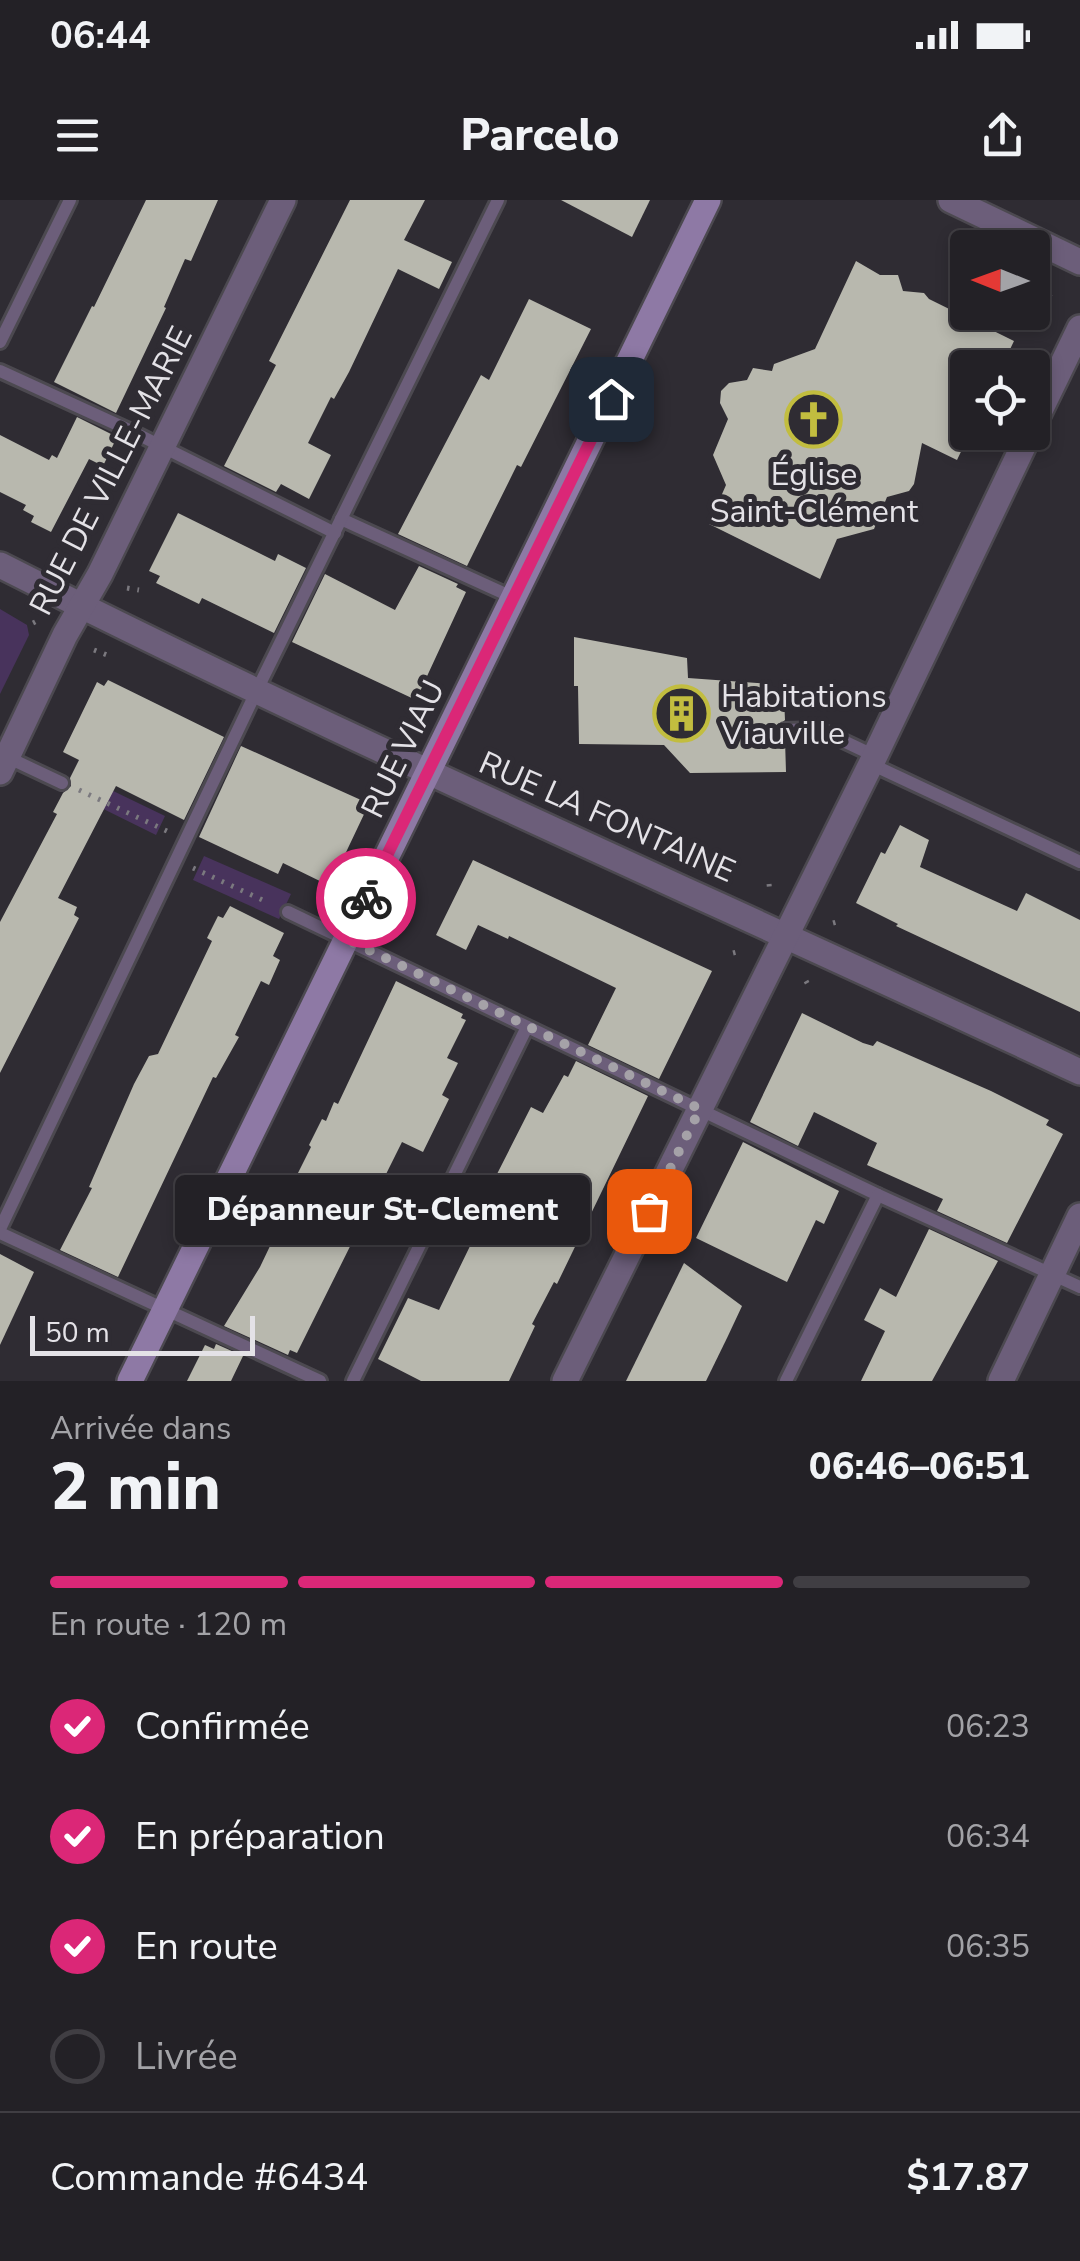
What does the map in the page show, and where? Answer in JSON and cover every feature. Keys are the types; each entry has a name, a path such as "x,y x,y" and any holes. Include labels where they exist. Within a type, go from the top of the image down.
{"main road":[{"name":"RUE VIAU","path":"130,1381 708,200"}],"street":[{"name":"RUE DE VILLE-MARIE","path":"4,765 283,200"},
{"path":"951,200 1080,262"},
{"path":"1050,390 1080,328"},
{"path":"565,1381 873,760 1021,450"},
{"name":"RUE LA FONTAINE","path":"0,565 428,772 1080,1072"},
{"path":"1001,1381 1080,1216"}],"lane":[{"path":"0,342 70,200"},
{"path":"320,1381 0,1231 257,690 498,200"},
{"path":"0,370 162,446 200,468 514,598"},
{"path":"785,730 818,730 1080,862"},
{"path":"4,765 62,783"},
{"path":"288,912 1080,1288"},
{"path":"353,1381 527,1027"},
{"path":"786,1381 878,1194"}],"path":[{"path":"1050,295 1057,290"},
{"path":"127,588 140,590"},
{"path":"94,650 107,656"},
{"path":"410,723 412,734"},
{"path":"62,783 186,840"},
{"path":"176,860 288,912"},
{"path":"806,981 811,990"}],"shaded area":[{"path":"0,609 27,625 29,635 0,694"},
{"path":"78,774 165,816 156,835 69,792"},
{"path":"204,856 291,894 279,919 193,880"}],"building":[{"path":"146,200 218,200 191,261 185,259 116,413 54,382"},
{"path":"350,200 425,200 404,240 452,262 439,289 398,269 349,372 334,399 331,397 308,443 331,455 309,499 281,484 276,492 224,466 276,365 269,361"},
{"path":"561,200 650,200 632,237"},
{"name":"Église Saint-Clément","path":"856,261 880,275 898,275 903,291 924,293 950,309 950,330 992,330 1014,341 1010,350 950,350 950,450 962,450 957,460 922,443 909,491 887,497 874,529 837,539 820,579 709,524 726,485 713,455 728,419 720,403 721,391 729,383 747,380 753,368 772,371 774,364 815,349"},
{"path":"529,299 591,329 467,566 398,534 481,375 489,380"},
{"path":"77,417 117,437 103,466 89,459 51,532 31,522 34,516 23,510 26,505 0,492 0,435 49,460 52,455 57,458"},
{"path":"178,513 275,561 278,554 306,568 274,633 202,598 199,604 156,583 160,576 149,571"},
{"path":"419,566 458,584 456,587 466,592 416,700 292,642 325,574 395,610"},
{"name":"Habitations Viauville","path":"574,637 687,658 688,678 772,684 772,697 784,698 785,720 775,729 777,736 785,740 786,772 690,773 664,745 579,744"},
{"path":"108,680 224,737 184,820 116,786 58,898 77,907 74,915 79,918 0,1073 0,922 57,814 53,812 71,786 70,778 79,760 63,752 97,682 104,686"},
{"path":"241,746 361,800 358,804 367,808 330,886 283,863 278,874 199,837"},
{"path":"900,825 929,840 920,867 1017,911 1026,893 1080,920 1080,1012 896,926 856,903 881,852 885,854"},
{"path":"473,860 712,971 659,1079 588,1045 616,988 478,925 466,950 436,935"},
{"path":"230,906 284,933 273,956 280,960 269,985 261,981 235,1035 239,1037 216,1078 213,1077 118,1277 60,1250 92,1188 89,1187 134,1084 149,1056 158,1054 212,941 207,938 218,916 223,918"},
{"path":"396,981 463,1014 461,1018 466,1020 447,1058 458,1063 442,1095 449,1099 423,1152 402,1142 297,1353 290,1350 288,1355 224,1326 260,1267 291,1202 285,1199 309,1145 334,1102 338,1104"},
{"path":"802,1013 863,1043 873,1046 877,1041 991,1091 1049,1120 1046,1125 1063,1134 1007,1243 937,1211 943,1199 867,1165 877,1143 814,1112 798,1146 750,1122"},
{"path":"576,1061 648,1096 557,1284 554,1282 532,1324 535,1326 509,1381 421,1381 378,1359 408,1298 439,1310 503,1178 497,1174 531,1107 543,1113"},
{"path":"743,1142 839,1191 824,1224 816,1220 787,1282 696,1238"},
{"path":"929,1229 998,1261 932,1381 861,1381 885,1331 864,1320 880,1288 896,1297"},
{"path":"0,1254 34,1272 0,1345"},
{"path":"684,1263 742,1306 706,1381 626,1381"},
{"path":"216,1344 243,1356 231,1381 187,1381 205,1345 214,1349"}],"way so far":[{"path":"366,898 346,939 700,1109 649,1211"}],"place":[{"name":"Église Saint-Clément","path":"814,420"},
{"name":"Habitations Viauville","path":"682,714"},
{"name":"Dépanneur St-Clement","path":"649,1211"}],"route":[{"path":"366,898 611,399"}]}
